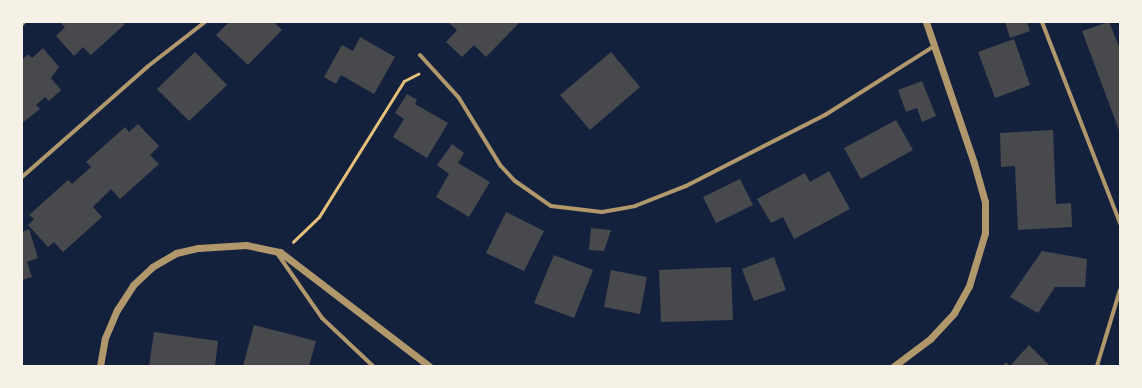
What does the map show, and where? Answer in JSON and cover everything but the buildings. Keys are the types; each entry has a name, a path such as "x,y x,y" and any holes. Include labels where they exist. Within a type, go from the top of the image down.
{"street":[{"path":"22,177 147,67 204,22"},
{"path":"894,366 930,339 954,313 969,286 985,233 985,202 926,22"},
{"path":"1042,22 1120,223"},
{"path":"420,55 459,98 500,164 515,181 551,206 602,212 635,206 686,186 825,115 934,46"},
{"path":"100,366 105,338 117,310 133,285 152,267 176,253 198,248 246,245 276,251 428,366"},
{"path":"276,251 322,318 374,366"},
{"path":"1097,366 1120,290"}],"path":[{"path":"289,246 320,217 404,81"}]}
